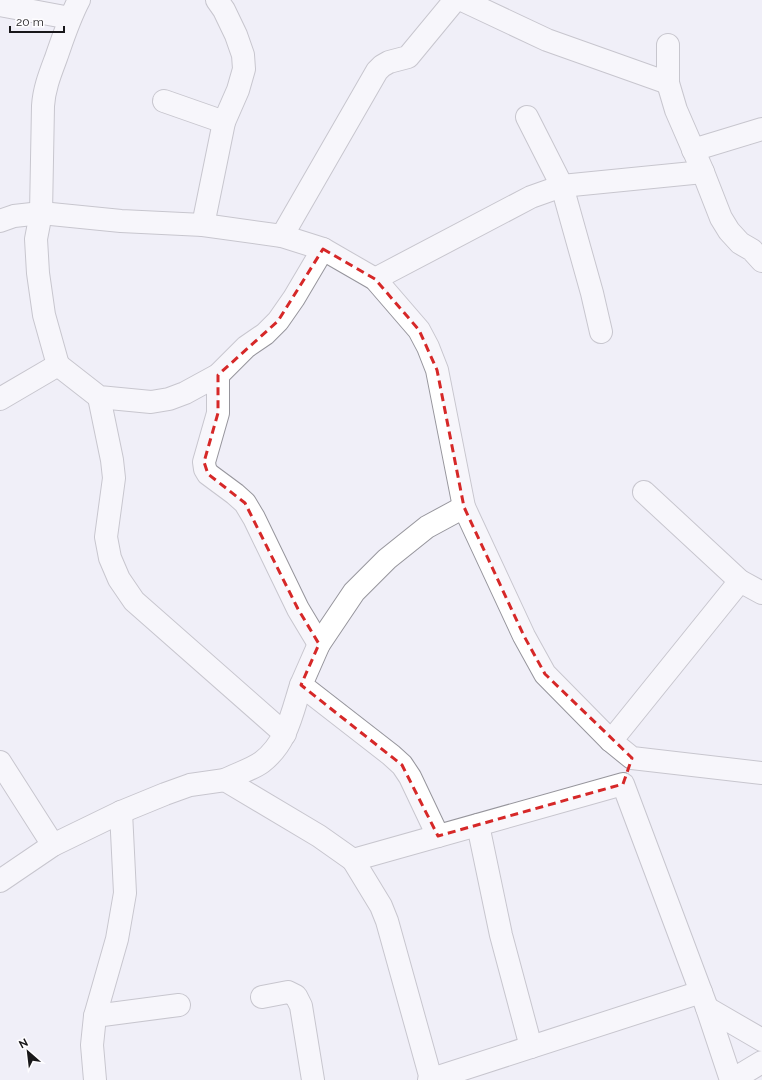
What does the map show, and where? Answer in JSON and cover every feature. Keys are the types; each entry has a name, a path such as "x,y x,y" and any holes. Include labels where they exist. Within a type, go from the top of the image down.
{"street":[{"path":"203,225 224,122 240,83 244,69 243,55 236,35 224,10 217,0"},
{"path":"282,236 377,71 389,62 408,57 454,0"},
{"path":"462,0 547,40 668,83"},
{"path":"0,6 74,9 44,94 41,213 36,239 38,273 44,315 58,365 99,397 151,402 169,399 185,393 218,374 246,347 265,334 278,321 294,298 323,249"},
{"path":"668,45 668,83 676,110 721,218 729,231 740,243 752,250 762,261"},
{"path":"164,101 224,122"},
{"path":"527,117 562,186 592,293 601,332"},
{"path":"693,150 762,130"},
{"path":"375,279 530,197 562,186 703,172"},
{"path":"5,216 41,213 121,221 203,225 282,236 323,249 375,279 419,330 428,347 436,370 464,507 524,636 545,674 611,741 632,758 762,772"},
{"path":"0,399 58,365"},
{"path":"218,374 218,413 204,462 205,469 208,474 245,503 254,518 298,609 319,644"},
{"path":"99,397 112,460 114,478 106,537 110,558 119,579 134,601 285,734"},
{"path":"644,492 740,581 762,593"},
{"path":"0,881 53,845 121,812 190,785 225,780 261,763 274,751 285,734 301,685 319,644 354,592 388,559 427,527 464,507"},
{"path":"611,741 740,581"},
{"path":"301,685 391,755 402,766 410,777 438,836"},
{"path":"632,758 623,784 704,1000 731,1080 762,1062"},
{"path":"0,762 53,845"},
{"path":"225,780 319,836 353,860 381,906 387,921 430,1080 531,1047 704,1000 762,1040"},
{"path":"353,860 623,784"},
{"path":"95,1080 92,1045 95,1016 117,939 125,893 121,812"},
{"path":"478,824 501,935 531,1047"},
{"path":"262,997 288,992 296,996 301,1006 313,1080"},
{"path":"95,1016 179,1005"}],"highlighted area":[{"path":"323,249 375,279 419,330 437,370 464,507 524,636 545,674 632,758 623,784 438,836 402,765 301,685 319,644 298,609 245,503 208,474 204,462 218,413 218,375 278,321"}]}
